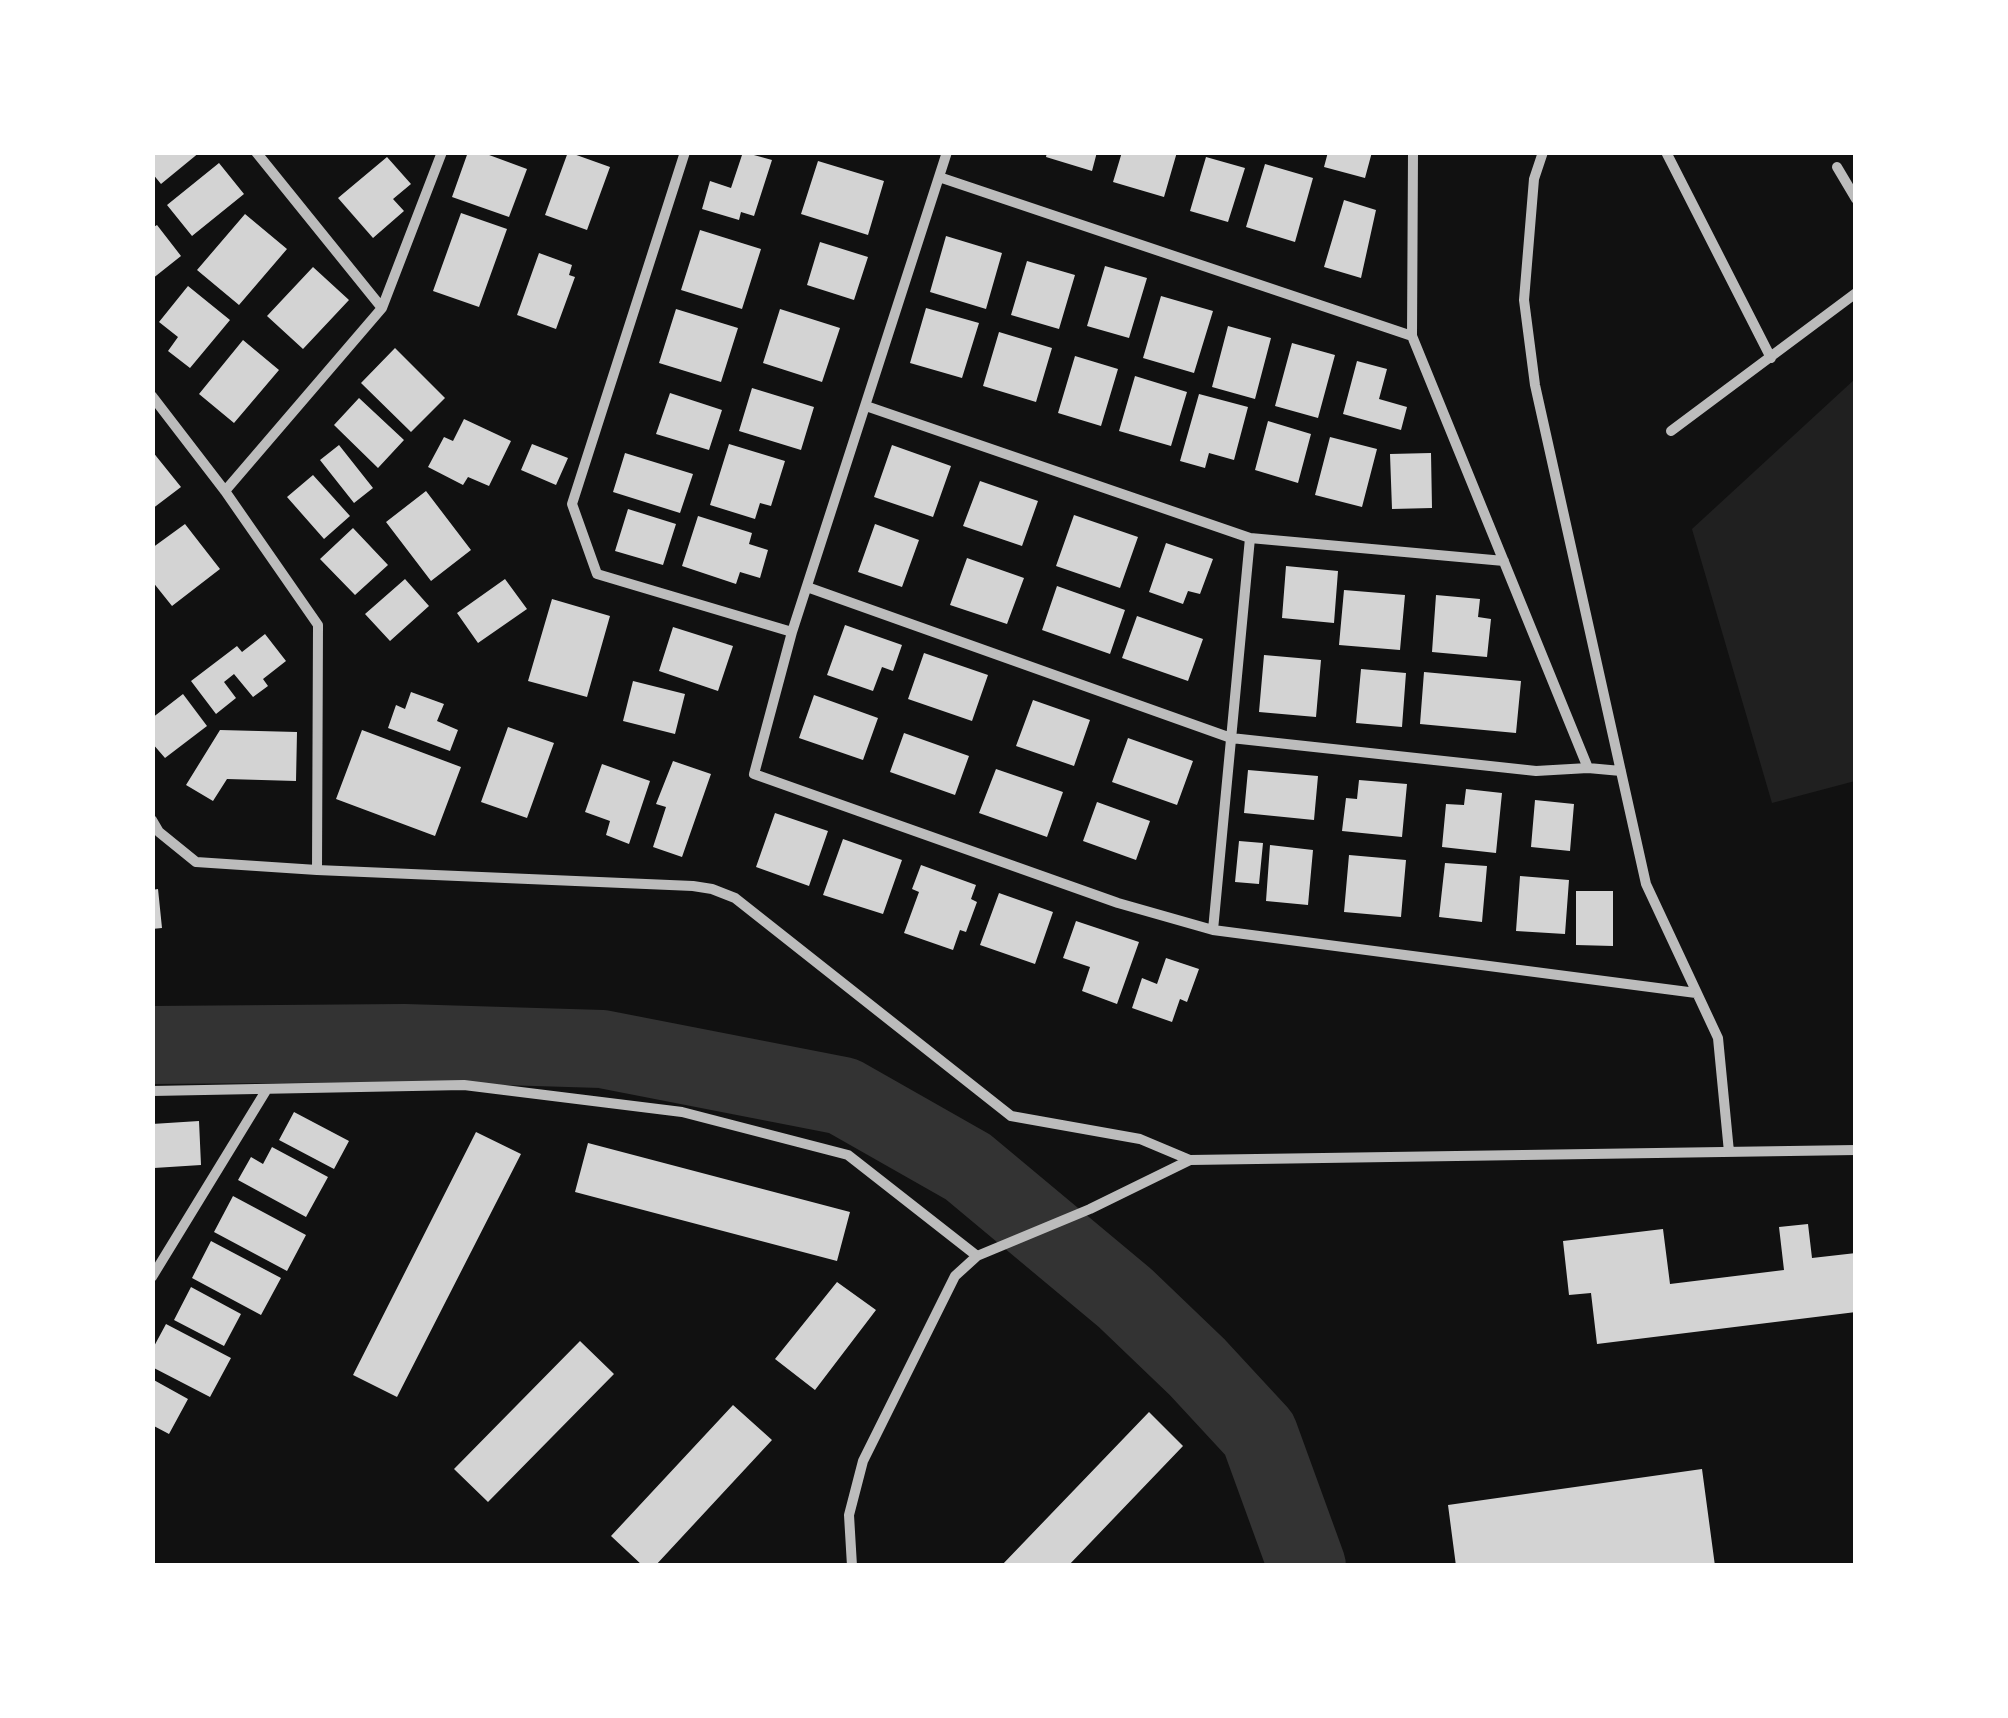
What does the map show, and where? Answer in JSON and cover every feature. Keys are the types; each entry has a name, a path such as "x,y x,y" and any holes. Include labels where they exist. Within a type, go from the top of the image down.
{"street":[{"path":"256,152 382,308"},
{"path":"225,492 382,308 442,152"},
{"path":"685,152 572,504 597,574 792,632"},
{"path":"947,152 792,632 754,774 1118,903 1213,930 1696,992"},
{"path":"1413,152 1412,336 1588,768"},
{"path":"1543,152 1534,179 1524,300 1535,385 1646,884 1718,1038 1728,1152"},
{"path":"1666,152 1771,358"},
{"path":"1837,168 1856,200"},
{"path":"939,177 1412,336"},
{"path":"1671,431 1856,293"},
{"path":"152,396 318,625 316,870"},
{"path":"866,406 1250,538 1504,561"},
{"path":"1213,930 1250,538"},
{"path":"807,587 1230,738 1536,771 1621,771"},
{"path":"152,820 159,832 196,862 712,889 735,898 1011,1116 1140,1139 1190,1160 1856,1150"},
{"path":"152,1090 464,1085 682,1112 848,1155 977,1256"},
{"path":"152,1277 267,1089"},
{"path":"852,1566 849,1515 863,1461 955,1276 977,1256 1090,1209 1190,1160"}],"shaded area":[{"path":"1855,379 1855,781 1772,803 1692,529"}],"building":[{"path":"152,152 200,152 161,184 152,173"},
{"path":"468,152 481,152 527,169 509,217 452,197"},
{"path":"568,152 610,167 587,230 545,215"},
{"path":"743,152 772,160 754,216 741,212 739,220 702,209 710,181 731,188"},
{"path":"1047,152 1097,152 1092,171 1046,157"},
{"path":"1122,152 1177,152 1164,197 1113,182"},
{"path":"1328,152 1372,152 1365,178 1324,167"},
{"path":"387,157 411,184 393,199 404,211 373,238 338,198"},
{"path":"1206,157 1245,168 1228,222 1190,211"},
{"path":"818,161 884,181 868,235 801,214"},
{"path":"219,163 244,194 192,236 167,205"},
{"path":"1265,164 1313,178 1295,242 1246,227"},
{"path":"1344,200 1376,210 1361,278 1324,267"},
{"path":"461,213 507,229 479,307 433,291"},
{"path":"245,214 287,249 239,305 197,270"},
{"path":"157,225 181,256 152,279 152,228"},
{"path":"700,230 761,249 742,309 681,290"},
{"path":"946,236 1002,253 986,309 930,292"},
{"path":"820,242 868,257 854,300 807,285"},
{"path":"539,253 572,265 569,275 575,277 556,329 517,315"},
{"path":"1027,261 1075,275 1059,329 1011,315"},
{"path":"1105,266 1147,278 1129,338 1087,326"},
{"path":"313,267 349,300 303,349 267,316"},
{"path":"188,286 230,320 190,368 168,351 178,337 159,322"},
{"path":"1161,296 1213,311 1194,373 1143,358"},
{"path":"926,308 979,323 962,378 910,363"},
{"path":"676,309 738,328 721,382 659,363"},
{"path":"780,309 840,328 822,382 763,363"},
{"path":"1228,326 1271,338 1255,399 1212,387"},
{"path":"999,332 1052,348 1036,402 983,386"},
{"path":"243,340 279,370 234,423 199,394"},
{"path":"1292,343 1335,355 1318,418 1275,406"},
{"path":"395,348 445,398 411,432 361,383"},
{"path":"1075,356 1118,369 1101,426 1058,413"},
{"path":"1357,361 1387,369 1379,399 1407,407 1401,430 1343,414"},
{"path":"1135,376 1187,392 1171,446 1119,431"},
{"path":"752,388 814,407 801,450 739,431"},
{"path":"670,393 722,410 709,450 656,434"},
{"path":"1199,394 1248,407 1234,460 1209,453 1205,468 1180,461"},
{"path":"359,398 404,440 378,468 334,425"},
{"path":"464,419 511,441 489,486 468,477 463,485 428,467 444,437 453,441"},
{"path":"1268,421 1311,434 1298,483 1255,470"},
{"path":"1330,437 1377,449 1362,507 1315,495"},
{"path":"532,444 568,458 556,485 521,470"},
{"path":"729,444 785,461 771,506 760,503 755,519 710,505"},
{"path":"339,445 373,488 354,503 320,460"},
{"path":"892,445 951,466 933,517 874,497"},
{"path":"152,451 181,487 152,509"},
{"path":"625,453 693,474 680,513 613,492"},
{"path":"1431,453 1432,508 1392,509 1390,454"},
{"path":"313,475 350,516 324,539 287,497"},
{"path":"980,481 1038,501 1022,546 963,526"},
{"path":"426,491 471,550 431,581 386,522"},
{"path":"628,509 676,524 663,565 615,551"},
{"path":"1074,515 1138,537 1120,588 1056,566"},
{"path":"698,516 752,533 749,544 768,550 760,578 740,572 736,584 682,566"},
{"path":"185,524 220,569 172,606 152,581 152,548"},
{"path":"875,524 919,540 902,587 858,572"},
{"path":"353,528 388,565 355,595 320,559"},
{"path":"1166,543 1213,559 1200,594 1188,591 1183,604 1149,592"},
{"path":"967,558 1024,578 1007,624 950,605"},
{"path":"1286,566 1338,571 1334,623 1282,618"},
{"path":"405,579 429,606 390,641 365,614"},
{"path":"505,579 527,609 478,643 457,613"},
{"path":"1057,586 1125,610 1110,654 1042,630"},
{"path":"1344,590 1405,595 1400,650 1339,645"},
{"path":"1436,595 1480,599 1478,617 1491,619 1487,657 1432,652"},
{"path":"552,599 610,616 587,697 528,681"},
{"path":"1137,616 1203,639 1188,681 1122,658"},
{"path":"845,625 902,645 893,671 882,667 873,691 827,675"},
{"path":"673,627 733,646 718,691 659,671"},
{"path":"265,634 286,661 263,679 268,686 253,697 234,674 224,682 236,698 216,714 191,681 237,646 242,652"},
{"path":"924,653 988,675 972,721 908,699"},
{"path":"1264,655 1321,660 1316,717 1259,712"},
{"path":"1361,669 1406,673 1402,727 1356,723"},
{"path":"1424,672 1521,681 1516,733 1420,724"},
{"path":"633,681 685,694 675,734 623,721"},
{"path":"411,692 444,704 437,721 458,730 450,751 388,728 396,705 405,709"},
{"path":"183,694 207,726 165,758 152,743 152,718"},
{"path":"814,695 878,718 863,760 799,738"},
{"path":"1033,700 1090,720 1074,766 1016,746"},
{"path":"508,727 554,743 527,818 481,802"},
{"path":"220,730 297,732 296,781 227,779 213,801 186,785"},
{"path":"362,730 461,767 435,836 336,799"},
{"path":"904,733 969,756 955,795 890,772"},
{"path":"1128,738 1193,761 1177,805 1112,782"},
{"path":"673,761 711,774 682,857 653,847 666,807 656,804"},
{"path":"602,764 650,781 629,844 606,835 610,821 585,812"},
{"path":"996,769 1063,792 1047,837 979,813"},
{"path":"1248,770 1318,776 1314,820 1244,813"},
{"path":"1359,780 1407,784 1402,837 1342,831 1346,798 1357,799"},
{"path":"1466,789 1502,793 1496,853 1442,847 1446,804 1464,805"},
{"path":"1535,800 1574,804 1570,851 1531,847"},
{"path":"1097,802 1150,821 1136,860 1083,841"},
{"path":"775,813 828,831 809,886 756,867"},
{"path":"843,839 902,860 883,914 823,895"},
{"path":"1239,841 1263,843 1259,884 1235,882"},
{"path":"1270,845 1313,850 1308,905 1266,901"},
{"path":"1349,855 1406,860 1401,917 1344,912"},
{"path":"1445,863 1487,866 1482,922 1439,917"},
{"path":"921,865 976,885 971,899 977,902 966,932 960,930 953,950 904,933 919,892 912,889"},
{"path":"1520,876 1569,880 1565,934 1516,931"},
{"path":"158,889 162,928 152,929 152,890"},
{"path":"1576,891 1613,891 1613,946 1576,945"},
{"path":"999,893 1053,912 1035,964 980,945"},
{"path":"1076,921 1139,942 1117,1004 1082,991 1090,967 1063,958"},
{"path":"1166,958 1199,969 1187,1002 1180,999 1172,1022 1132,1008 1142,978 1157,984"},
{"path":"294,1112 349,1141 334,1169 279,1140"},
{"path":"199,1121 201,1165 154,1168 152,1124"},
{"path":"476,1132 521,1154 397,1397 353,1375"},
{"path":"588,1143 850,1212 837,1261 575,1192"},
{"path":"272,1147 328,1177 306,1217 238,1180 251,1157 263,1164"},
{"path":"233,1196 306,1235 287,1271 214,1232"},
{"path":"1808,1224 1812,1258 1856,1253 1856,1312 1597,1344 1591,1293 1569,1295 1563,1241 1663,1229 1670,1284 1784,1270 1779,1227"},
{"path":"211,1241 281,1278 261,1315 192,1278"},
{"path":"837,1282 876,1310 815,1390 775,1359"},
{"path":"191,1287 241,1314 224,1346 174,1320"},
{"path":"166,1324 231,1358 210,1397 152,1367 152,1350"},
{"path":"580,1341 614,1374 488,1502 454,1469"},
{"path":"152,1379 188,1399 169,1434 152,1425"},
{"path":"733,1405 772,1440 655,1566 643,1566 611,1536"},
{"path":"1149,1412 1183,1446 1068,1566 1001,1566"},
{"path":"1702,1469 1715,1566 1456,1566 1448,1505"}],"waterway":[{"path":"152,1045 404,1043 602,1049 843,1096 968,1167 1125,1298 1197,1367 1259,1434 1307,1566"}]}
